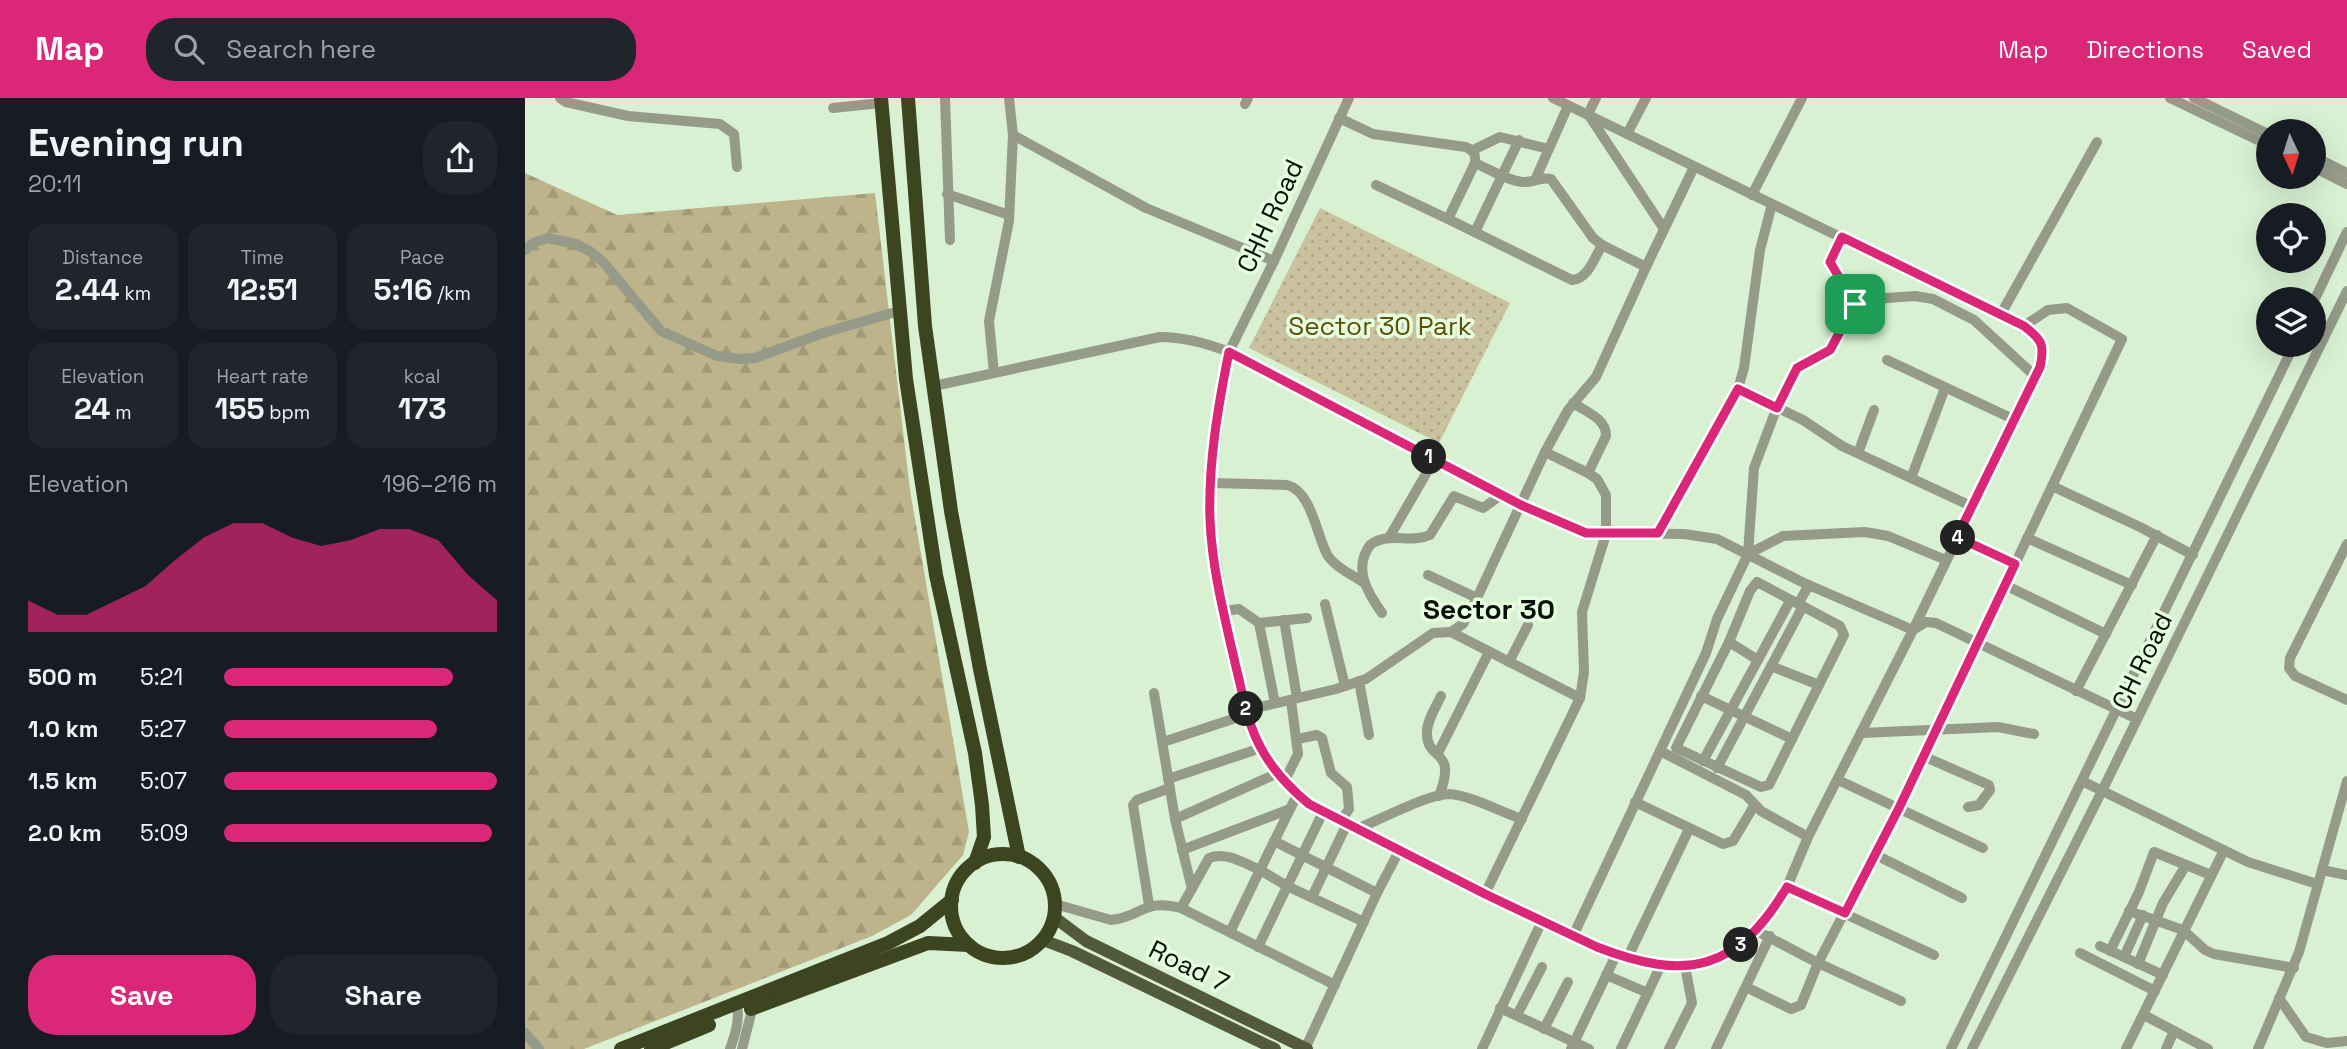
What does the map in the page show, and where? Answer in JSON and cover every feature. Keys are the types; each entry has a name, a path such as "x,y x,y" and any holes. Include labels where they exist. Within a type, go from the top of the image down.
{"highway":[{"path":"908,98 925,326 951,511 1019,857"},
{"path":"881,101 906,379 936,575 975,753 984,824 984,837 975,863 958,882 952,900 952,914 955,927 969,945 990,956 1005,958 1032,949 1043,940 1055,910 1052,887 1045,875 1037,866 1019,857 993,855 975,863"},
{"path":"652,1049 888,943 920,926 952,900"},
{"path":"621,1049 928,943 969,945"}],"main road":[{"name":"Road 7","path":"1055,910 1086,941 1306,1049"},
{"name":"Road 7","path":"1043,940 1072,951 1275,1049"}],"street":[{"path":"560,98 566,102 628,116 720,124 734,134 737,167"},
{"path":"945,98 950,240"},
{"path":"994,373 989,321 1009,215 1013,135 1009,98"},
{"name":"CHH Road","path":"1349,98 1229,352 1223,384 1210,483 1210,522 1224,611 1247,712 1261,748 1297,795 1348,825 1485,894 1627,959 1685,966 1709,962 1734,950 1757,931 1787,887 1808,837 1913,630 2035,376 2043,352 2040,338 2024,326"},
{"path":"1553,98 2024,326 2055,307 2067,308 2122,339 1899,808 1818,963 1801,1005 1791,1009 1746,987"},
{"path":"1588,114 1596,98"},
{"path":"1627,134 1646,98"},
{"path":"1752,195 1803,98"},
{"path":"2170,98 2256,139"},
{"path":"2194,98 2256,128"},
{"path":"833,108 881,101"},
{"path":"1535,180 1568,106"},
{"path":"1588,114 1664,229"},
{"path":"1339,118 1373,134 1473,150 1475,163 1448,219"},
{"path":"1013,135 1146,208 1274,261"},
{"path":"1473,150 1500,137 1549,149"},
{"path":"1475,232 1519,141"},
{"path":"2001,314 2097,142"},
{"path":"2326,162 2347,173"},
{"path":"1475,163 1518,182 1527,183 1543,177 1551,179 1593,238 1646,267"},
{"path":"1163,743 1275,703 1359,681 1433,633 1451,632 1463,624 1545,452 1573,403 1596,377 1694,167"},
{"path":"2326,174 2347,184"},
{"path":"1376,185 1572,280 1585,275 1602,245"},
{"path":"947,194 1009,215"},
{"path":"1658,533 1738,389 1744,368 1760,250 1772,204"},
{"path":"2321,287 2347,232"},
{"path":"1842,237 1830,262 1855,304"},
{"path":"525,250 535,242 548,238 576,244 591,252 604,263 661,331 717,356 755,358 823,333 899,311"},
{"name":"CH Road","path":"1972,1049 2102,791 2347,291"},
{"path":"1573,936 1706,653 1717,619 1748,554 1755,468 1777,408 1797,368 1830,350 1855,304 1866,299 1915,296 1933,299 1974,320 2035,376"},
{"path":"934,386 1160,337 1184,338 1229,352 1501,495 1586,533 1658,533 1699,535 1717,539 1809,585 1913,630 1926,622 1936,622 2137,719"},
{"name":"CH Road","path":"1951,1049 2288,357"},
{"path":"1887,360 2013,419"},
{"path":"1911,478 1945,388"},
{"path":"1738,389 1803,420 1842,446 1971,506"},
{"path":"1573,403 1604,424 1607,429 1607,436 1588,473"},
{"path":"1858,453 1874,410"},
{"path":"1485,894 1580,698 1584,672 1582,612 1606,534 1606,495 1597,479 1545,452"},
{"path":"1389,536 1434,460"},
{"path":"1210,483 1287,485 1297,489 1318,526 1329,558 1364,583"},
{"path":"2052,486 2193,555"},
{"path":"1382,613 1364,583 1362,565 1366,550 1373,542 1389,536 1421,538 1430,535 1454,496 1483,508 1501,495"},
{"path":"1748,554 1783,536 1865,532 1888,536 1946,560"},
{"path":"2076,691 2157,536"},
{"path":"1957,537 2015,564"},
{"path":"2027,538 2131,585"},
{"path":"2347,544 2290,659 2290,668 2295,676 2347,700"},
{"path":"1428,575 1477,598"},
{"path":"1660,751 1709,767 1761,787 1766,787 1819,685 1843,635 1843,629 1757,582 1750,591 1729,642 1676,748 1709,767 1746,795 1754,806 1808,837"},
{"path":"1709,767 1731,710 1758,660 1809,585"},
{"path":"2005,585 2106,634"},
{"path":"1325,604 1345,686"},
{"path":"1709,767 1745,717 1771,666 1797,604"},
{"path":"1224,611 1239,609 1259,623 1307,618"},
{"path":"1175,819 1281,777 1296,759 1294,699 1284,620"},
{"path":"1259,623 1275,703"},
{"path":"1509,663 1528,625"},
{"path":"1451,632 1580,698"},
{"path":"1729,642 1758,660"},
{"path":"1438,753 1489,652"},
{"path":"1771,666 1819,685"},
{"path":"1359,681 1369,735"},
{"path":"1153,693 1175,819 1192,889"},
{"path":"1439,796 1447,772 1446,766 1429,743 1426,732 1441,696"},
{"path":"1701,696 1792,739"},
{"path":"1861,733 1998,726 2034,734"},
{"path":"1297,739 1317,735 1322,738 1331,773 1347,786 1348,825 1312,897"},
{"path":"1149,905 1133,805 1137,800 1169,784 1261,748"},
{"path":"1923,756 1989,785 1990,790 1979,805 1969,807"},
{"path":"1838,780 1983,848"},
{"path":"2082,781 2248,862 2317,884"},
{"path":"2258,1049 2294,968 2347,781"},
{"path":"1230,932 1297,795"},
{"path":"1348,825 1439,796 1461,796 1522,819"},
{"path":"1635,802 1723,845 1733,841 1754,806"},
{"path":"1182,850 1290,808"},
{"path":"1258,947 1324,812"},
{"path":"1627,959 1689,829"},
{"path":"1274,841 1377,893"},
{"path":"2126,1049 2224,850"},
{"path":"1306,1049 1399,851"},
{"path":"2110,951 2154,852 2211,875"},
{"path":"1874,854 1962,898"},
{"path":"1181,908 1209,858 1216,855 1226,856 1260,870 1287,886 1364,922"},
{"path":"2138,964 2163,903 2186,865"},
{"path":"2322,870 2347,875"},
{"path":"1787,887 1934,955"},
{"path":"1055,910 1111,920 1121,919 1149,905 1165,904 1181,908 1335,985"},
{"path":"2129,911 2183,930 2205,950 2214,954 2294,968"},
{"path":"2124,957 2143,915"},
{"path":"1486,1047 1500,1008 1542,921"},
{"path":"1757,931 1818,963 1901,1000"},
{"path":"1716,1049 1770,936"},
{"path":"2100,946 2163,975"},
{"path":"2080,953 2155,991"},
{"path":"1573,1045 1616,955"},
{"path":"1621,1049 1661,965"},
{"path":"1669,1049 1692,1003 1685,966"},
{"path":"1517,1015 1542,967"},
{"path":"1606,975 1649,993"},
{"path":"1544,1029 1568,982"},
{"path":"2279,998 2306,1037 2327,1043 2345,1041"},
{"path":"730,1049 745,1006"},
{"path":"742,1049 745,1006"},
{"path":"1500,1008 1573,1045 1589,1049"},
{"path":"2144,1015 2208,1049"},
{"path":"2166,1049 2174,1031"},
{"path":"525,1033 540,1049"}],"green space":[{"path":"525,173 617,215 875,193 910,490 969,832 963,855 911,915 872,936 584,1049 525,1049"},
{"name":"Sector 30 Park","path":"1320,208 1510,303 1439,443 1249,348"}],"district":[{"name":"Sector 30","path":"1489,609"}],"route":[{"path":"1842,237 2024,326 2040,338 2043,352 2040,367 1957,537 2015,564 1899,808 1845,913 1787,887 1757,931 1734,950 1709,962 1685,966 1627,959 1485,894 1309,804 1297,795 1278,773 1261,748 1247,710 1214,557 1210,522 1210,483 1229,352 1568,527 1586,533 1658,533 1738,389 1777,408 1797,368 1830,350 1855,304 1830,262 1842,237"}]}
